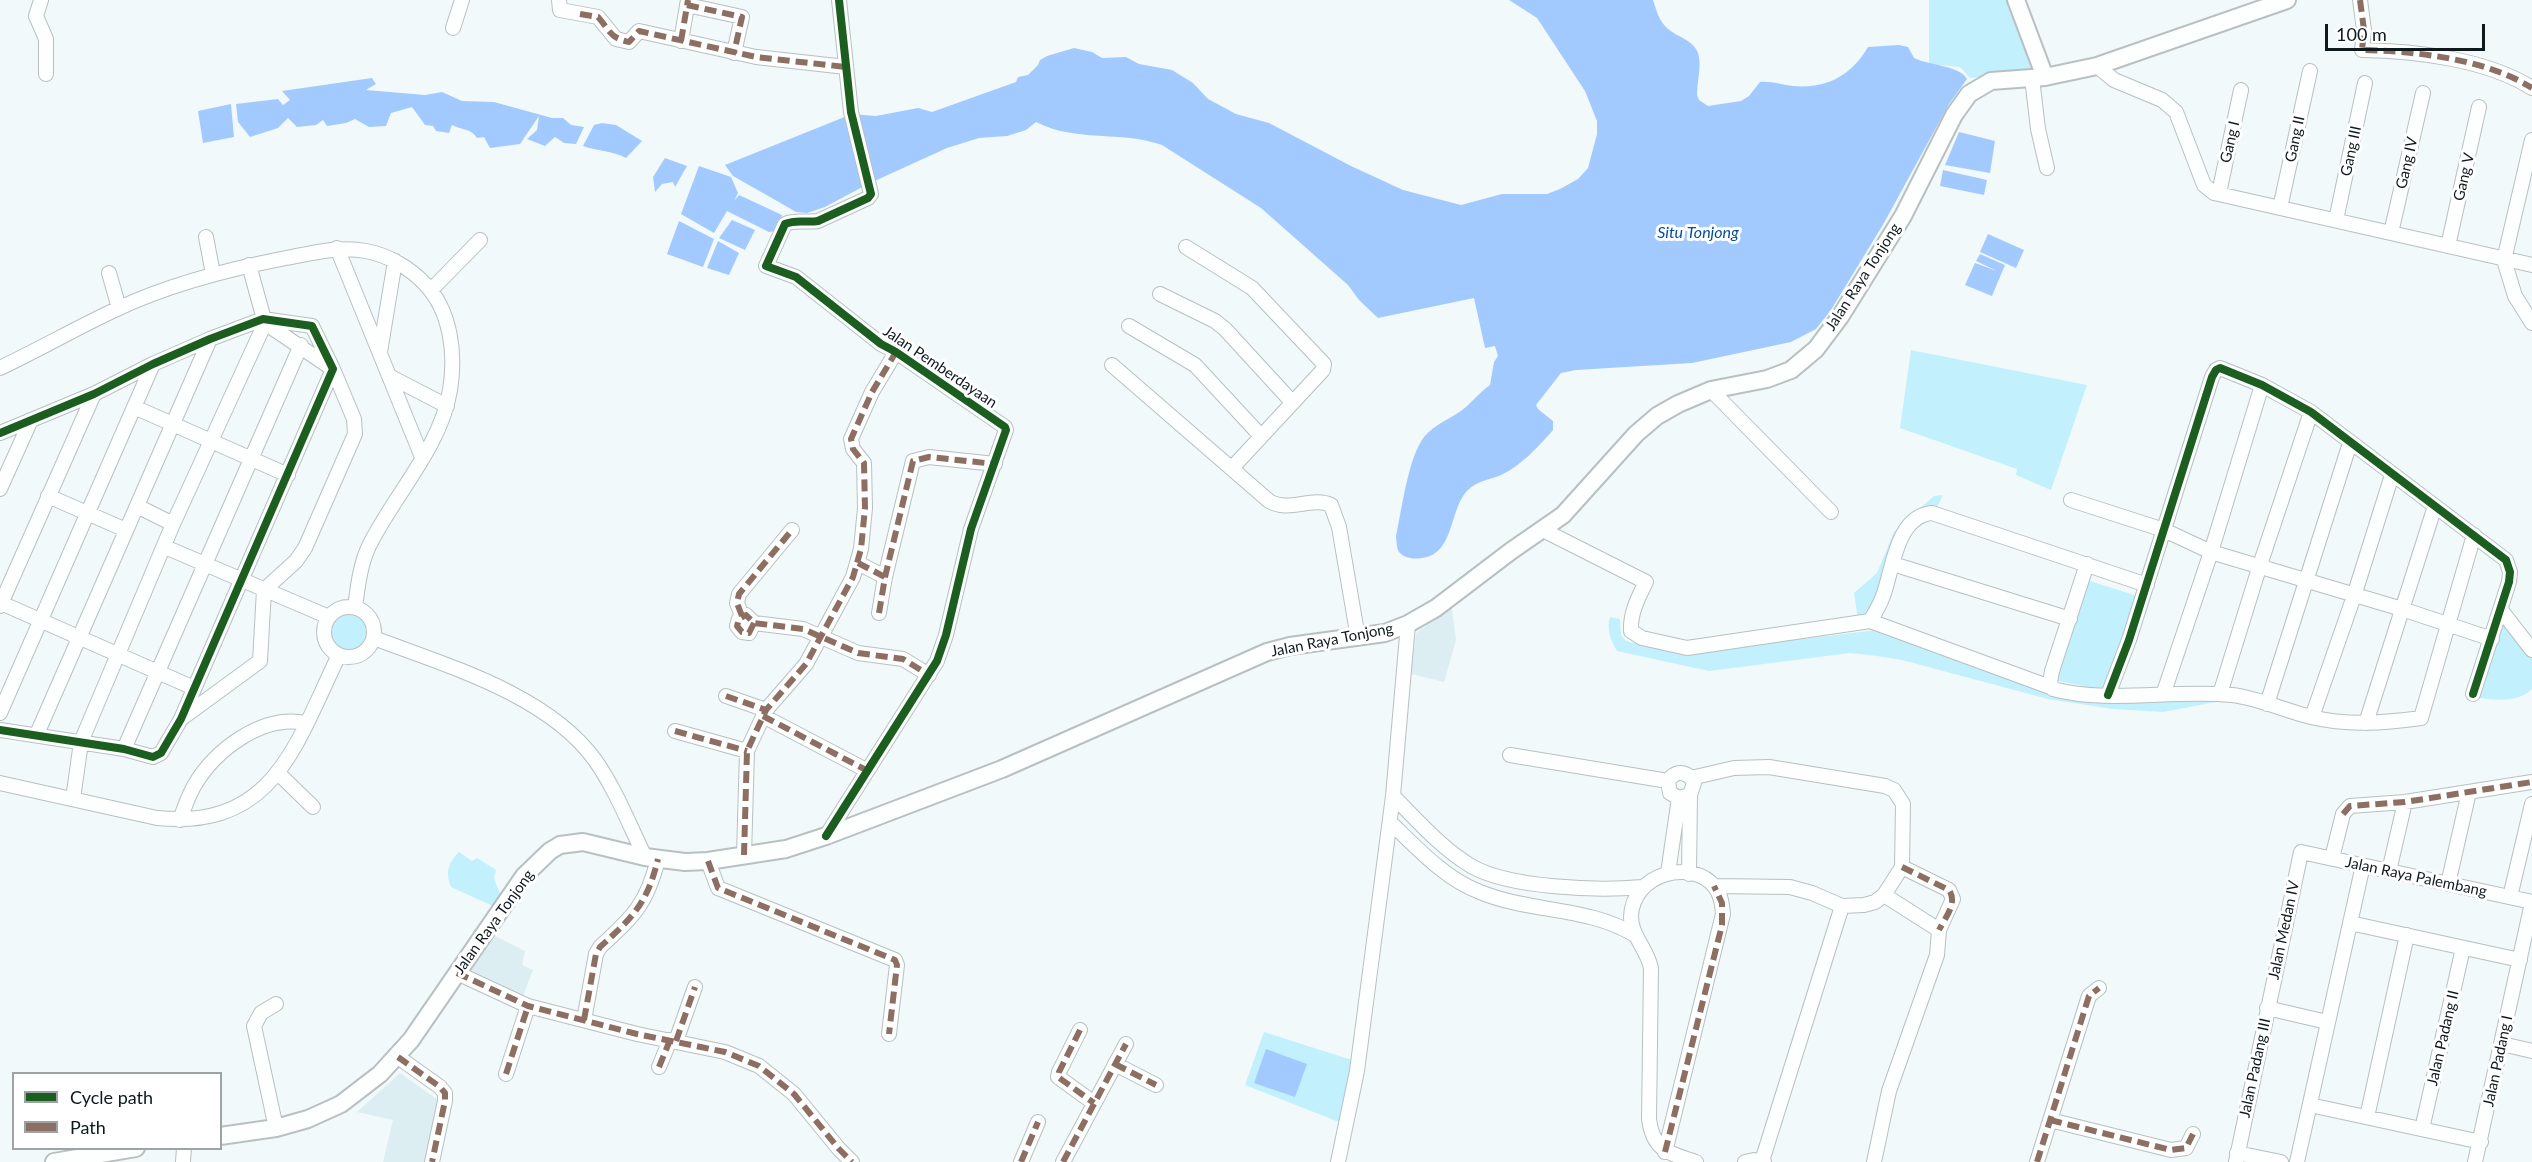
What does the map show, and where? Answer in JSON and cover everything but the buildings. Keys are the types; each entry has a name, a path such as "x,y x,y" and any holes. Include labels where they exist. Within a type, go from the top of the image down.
{"main road":[{"path":"2016,0 2039,77"},
{"name":"Jalan Raya Tonjong","path":"222,1136 276,1128 308,1119 341,1104 380,1074 398,1057 524,876 550,851 560,845 583,842 651,858 708,861 786,849 1002,769 1267,652 1299,644 1385,633 1408,624 1436,608 1511,551 1563,516 1636,434 1650,422 1678,404 1710,390 1767,379 1791,370 1816,349 1840,317 1903,216 1954,115 1969,94 1991,81 2039,77 2097,66 2287,0"},
{"path":"54,1162 130,1150"}],"street":[{"path":"40,0 36,15 46,39 46,74"},
{"path":"453,27 462,0"},
{"path":"559,0 560,10 598,17 616,39 628,42 639,31 734,53 846,68"},
{"name":"Jalan Pemberdayaan","path":"826,836 866,770 929,675 942,649 971,529 1005,436 1005,427 881,344 796,277 771,269 766,263 785,224 792,221 809,223 825,219 868,198 871,194 851,112 839,0"},
{"path":"2360,0 2364,30 2362,50 2394,51 2462,62 2500,72 2532,88"},
{"path":"681,40 688,3 742,17 734,53"},
{"path":"2097,66 2114,80 2169,104 2176,112 2204,185 2209,190 2532,265"},
{"name":"Gang II","path":"2280,208 2310,71"},
{"path":"2039,77 2038,129 2047,168"},
{"name":"Gang III","path":"2336,220 2365,82"},
{"name":"Gang I","path":"2219,193 2241,90"},
{"name":"Gang IV","path":"2391,233 2423,93"},
{"name":"Gang V","path":"2448,246 2479,107"},
{"path":"2532,140 2504,260 2515,296 2532,323"},
{"path":"206,237 213,274"},
{"path":"431,290 480,240"},
{"path":"1186,247 1252,288 1323,361 1323,370 1260,435 1232,468"},
{"path":"337,249 422,457"},
{"path":"0,368 118,308 213,274 337,249 368,251 395,261 420,279 431,290 441,307 450,342 452,375 447,406 441,423 369,548 359,578 355,607"},
{"path":"379,354 395,261"},
{"path":"74,799 81,742 173,524 264,321 249,266"},
{"path":"109,273 118,308"},
{"path":"1160,294 1215,321 1225,329 1292,402"},
{"path":"264,321 333,369"},
{"path":"0,433 94,394 153,364 210,339 264,321 312,326 354,419 356,434 305,548 296,561 264,590 260,661 181,719"},
{"path":"1129,326 1195,365 1260,435"},
{"path":"37,734 210,339"},
{"path":"124,749 301,345"},
{"path":"744,855 747,751 765,713 799,675 823,637 858,563 865,508 865,468 862,459 853,449 851,439 872,392 896,352"},
{"path":"0,713 153,364"},
{"path":"1112,365 1275,505 1324,502 1331,505 1339,527 1358,638"},
{"path":"2108,695 2147,585 2216,370 2220,368 2262,385 2311,412 2506,560 2509,566 2509,582 2473,694"},
{"path":"0,730 37,734 158,756 181,719 333,369"},
{"path":"389,376 447,406"},
{"path":"2164,692 2211,552 2262,385"},
{"path":"1710,390 1831,512"},
{"path":"94,394 1,605 194,688"},
{"path":"134,406 288,475"},
{"path":"2220,694 2311,412"},
{"path":"0,489 31,420"},
{"path":"2267,704 2350,443"},
{"path":"879,613 885,577 913,461 929,457 995,464"},
{"path":"2312,717 2354,596 2392,475"},
{"path":"48,496 126,531"},
{"path":"2071,500 2164,530 2211,552 2260,565 2492,639"},
{"path":"136,506 173,524"},
{"path":"2366,723 2434,506"},
{"path":"1870,621 1881,604 1904,532 1922,514 1932,513 2147,585"},
{"path":"792,530 739,594 737,603 748,620 793,626 858,654 903,659 929,675"},
{"path":"1543,530 1646,582 1630,620 1631,631 1642,638 1687,648 1870,621 2058,690 2108,695 2164,692 2235,695 2312,717 2366,723 2421,718 2474,535"},
{"path":"165,547 329,617"},
{"path":"858,563 885,577"},
{"path":"1893,564 2070,619"},
{"path":"2050,687 2052,671 2087,564"},
{"path":"355,607 368,615 372,622 374,638 364,653 348,657 339,655 328,645 325,639 329,617 340,609 355,607"},
{"path":"2501,610 2532,650"},
{"path":"1338,1162 1357,1071 1390,822 1408,624"},
{"path":"374,638 493,685 555,721 577,739 610,782 651,858 650,888 634,915 600,947 596,954 584,1020"},
{"path":"0,783 157,818 180,820 219,815 241,805 261,790 278,772 306,723 339,655"},
{"path":"726,696 765,713 866,770"},
{"path":"180,820 195,784 216,757 228,747 259,729 296,721 306,723"},
{"path":"675,731 747,751"},
{"path":"1510,755 1668,782"},
{"path":"1691,778 1734,768 1769,767 1885,786 1899,796 1903,804 1902,867 1884,895 1864,905 1842,906 1812,893 1790,887 1714,886"},
{"path":"278,772 313,807"},
{"path":"1668,873 1684,796 1694,783 1682,772 1671,777 1668,782 1670,792 1684,796"},
{"path":"2332,858 2346,809 2532,782"},
{"path":"2448,884 2469,792"},
{"path":"1393,796 1460,859 1489,873 1574,888 1615,890 1642,887"},
{"path":"1684,796 1689,874"},
{"path":"2389,871 2405,802"},
{"path":"2510,897 2532,804"},
{"path":"1390,822 1465,886 1497,898 1612,922 1635,934"},
{"name":"Jalan Raya Palembang","path":"2301,852 2532,903"},
{"name":"Jalan Medan IV","path":"2267,1008 2301,852"},
{"path":"708,861 718,888 896,960 889,1034"},
{"path":"2297,1162 2363,865"},
{"path":"1874,1162 1889,1091 1937,955 1939,930 1952,904 1952,894 1949,890 1902,867"},
{"path":"1665,1152 1722,925 1722,903 1714,886 1708,881 1689,874 1668,873 1650,880 1636,895 1631,914 1635,934 1644,946 1651,968 1649,1119 1653,1135 1665,1152 1696,1162"},
{"path":"1884,895 1939,930"},
{"name":"Jalan Padang I","path":"2475,1162 2532,903"},
{"path":"1745,1162 1754,1160 1763,1162 1842,906"},
{"path":"2350,923 2520,960"},
{"path":"2367,1117 2408,935"},
{"name":"Jalan Padang II","path":"2422,1129 2463,948"},
{"path":"457,973 528,1006 726,1052 759,1066 794,1094 838,1149 852,1162"},
{"path":"659,1067 673,1041 695,987"},
{"path":"2037,1162 2089,996 2099,988"},
{"path":"276,1004 261,1013 254,1026 276,1128"},
{"path":"506,1074 528,1006"},
{"name":"Jalan Padang III","path":"2236,1158 2267,1008 2327,1022"},
{"path":"1080,1030 1058,1077 1094,1103"},
{"path":"1063,1162 1126,1044"},
{"path":"2502,1044 2532,1051"},
{"path":"398,1057 445,1093 432,1162"},
{"path":"1115,1064 1156,1085"},
{"path":"2310,1105 2481,1142"},
{"path":"2050,1120 2171,1150 2186,1148 2193,1134"},
{"path":"1021,1162 1038,1122"},
{"path":"2236,1158 2281,1162"}],"shaded area":[{"path":"1929,0 2013,0 2036,70 1970,78 1960,67 1929,64"},
{"path":"1911,350 2087,385 2051,490 2016,475 2017,469 1900,428"},
{"path":"1943,495 1935,511 1915,517 1883,578 1869,617 1858,620 1854,593 1877,573 1894,532 1934,496"},
{"path":"2087,580 2137,596 2105,691 2055,680"},
{"path":"1452,608 1456,640 1444,682 1411,674 1416,633"},
{"path":"349,613 363,618 368,632 363,646 349,651 335,646 330,632 335,618"},
{"path":"1610,617 1620,619 1621,635 1626,641 1680,654 1876,630 2050,689 2135,701 2158,702 2169,695 2226,700 2163,712 2113,709 2048,699 1902,660 1850,653 1709,671 1617,651 1610,635"},
{"path":"2505,620 2532,656 2532,689 2514,699 2479,698"},
{"path":"459,852 472,861 477,858 496,870 494,878 501,896 495,907 451,887 448,877 449,868"},
{"path":"491,934 525,951 522,965 533,970 521,1001 463,973"},
{"path":"1264,1032 1355,1061 1344,1124 1245,1085"},
{"path":"400,1073 441,1102 428,1162 383,1162 393,1120 357,1112"}],"water":[{"name":"Situ Tonjong","path":"1509,0 1653,0 1665,26 1690,42 1697,51 1700,66 1697,95 1699,100 1708,106 1741,101 1749,96 1760,82 1793,86 1827,83 1854,66 1868,47 1899,45 1908,47 1914,58 1951,68 1967,79 1949,104 1884,223 1831,310 1816,329 1791,342 1692,363 1576,370 1561,373 1536,405 1553,421 1553,430 1516,466 1468,490 1457,508 1446,539 1440,548 1433,555 1422,558 1415,559 1401,554 1397,548 1396,536 1406,484 1418,446 1428,432 1466,407 1490,385 1494,362 1498,356 1495,346 1485,348 1474,298 1378,318 1359,300 1348,285 1261,208 1162,145 1130,138 1083,135 1036,122 1026,130 1007,136 979,138 947,148 868,184 825,207 807,213 796,212 733,176 725,165 852,114 876,116 918,108 932,112 1016,82 1018,77 1028,75 1040,60 1074,48 1092,52 1102,58 1126,57 1139,64 1172,70 1193,83 1208,99 1236,114 1269,123 1403,190 1461,205 1502,194 1547,194 1578,179 1588,168 1597,134 1597,121 1585,91 1537,18"},
{"path":"372,78 376,84 366,90 425,95 442,92 462,101 494,102 552,118 563,118 571,125 584,127 576,144 564,143 555,137 545,146 527,139 537,130 539,116 520,144 490,148 484,137 477,138 469,131 452,125 449,133 436,131 433,126 425,125 412,107 391,113 386,126 369,127 355,119 327,126 323,120 316,125 297,127 288,118 278,128 250,137 238,122 236,104 278,99 283,105 290,100 282,91"},
{"path":"231,104 234,137 203,143 198,111"},
{"path":"602,123 616,125 642,141 626,158 583,146 594,125"},
{"path":"1959,132 1995,141 1990,173 1945,165"},
{"path":"665,158 687,166 675,187 673,182 662,184 655,192 653,177"},
{"path":"699,166 731,177 738,193 734,201 739,195 782,215 776,231 769,232 727,211 714,233 681,214"},
{"path":"1943,170 1987,180 1984,195 1940,186"},
{"path":"732,220 755,230 745,250 719,238"},
{"path":"679,221 714,239 703,267 667,254"},
{"path":"1988,234 2024,250 2016,268 1980,252"},
{"path":"718,241 739,253 729,275 707,268"},
{"path":"1980,254 2005,265 1992,296 1965,285 1975,263 1997,271 1976,261"},
{"path":"1266,1049 1307,1064 1295,1097 1254,1083"}],"marked path":[{"path":"681,41 688,0"},
{"path":"2360,0 2364,30 2362,50 2404,52 2450,58 2493,70 2532,88"},
{"path":"687,5 742,17 734,53"},
{"path":"580,14 598,17 614,36 629,42 639,31 756,57 846,67"},
{"path":"744,855 747,751 766,710 806,664 853,577 861,549 865,508 864,463 853,449 851,439 872,392 896,352 893,351"},
{"path":"879,613 885,577 913,461 929,457 995,464"},
{"path":"742,616 737,603 739,594 792,530"},
{"path":"858,563 885,577"},
{"path":"754,623 749,633 742,632 737,626 739,619 746,615 754,623 803,629 858,653 903,659 929,675"},
{"path":"726,696 766,710"},
{"path":"763,716 866,770"},
{"path":"675,731 747,751"},
{"path":"2343,814 2350,806 2405,802 2532,782"},
{"path":"584,1020 596,954 600,947 630,918 644,899 658,859"},
{"path":"708,861 718,888 895,960 897,965 889,1034"},
{"path":"1902,867 1949,890 1951,905 1939,930"},
{"path":"1665,1152 1722,925 1722,903 1714,886"},
{"path":"457,973 528,1006 637,1034 725,1052 759,1066 794,1094 852,1162"},
{"path":"676,1041 695,987"},
{"path":"2037,1162 2089,996 2099,988"},
{"path":"506,1074 528,1006"},
{"path":"1080,1030 1058,1077 1094,1103"},
{"path":"659,1067 670,1040"},
{"path":"1063,1162 1126,1044"},
{"path":"398,1057 445,1093 432,1162"},
{"path":"1115,1064 1156,1085"},
{"path":"2050,1120 2171,1150 2186,1148 2193,1134"},
{"path":"1021,1162 1038,1122"}],"cycle path":[{"path":"826,836 937,661 946,635 971,529 1006,430 1005,427 896,352 881,344 796,277 766,266 785,224 818,221 868,198 871,194 851,112 839,0"},
{"path":"0,433 94,394 153,364 210,339 263,319 312,326 333,369 181,719 161,753 153,757 124,749 0,730"},
{"path":"2108,695 2129,640 2212,377 2220,368 2262,385 2311,412 2506,560 2510,572 2509,582 2473,694"}]}
